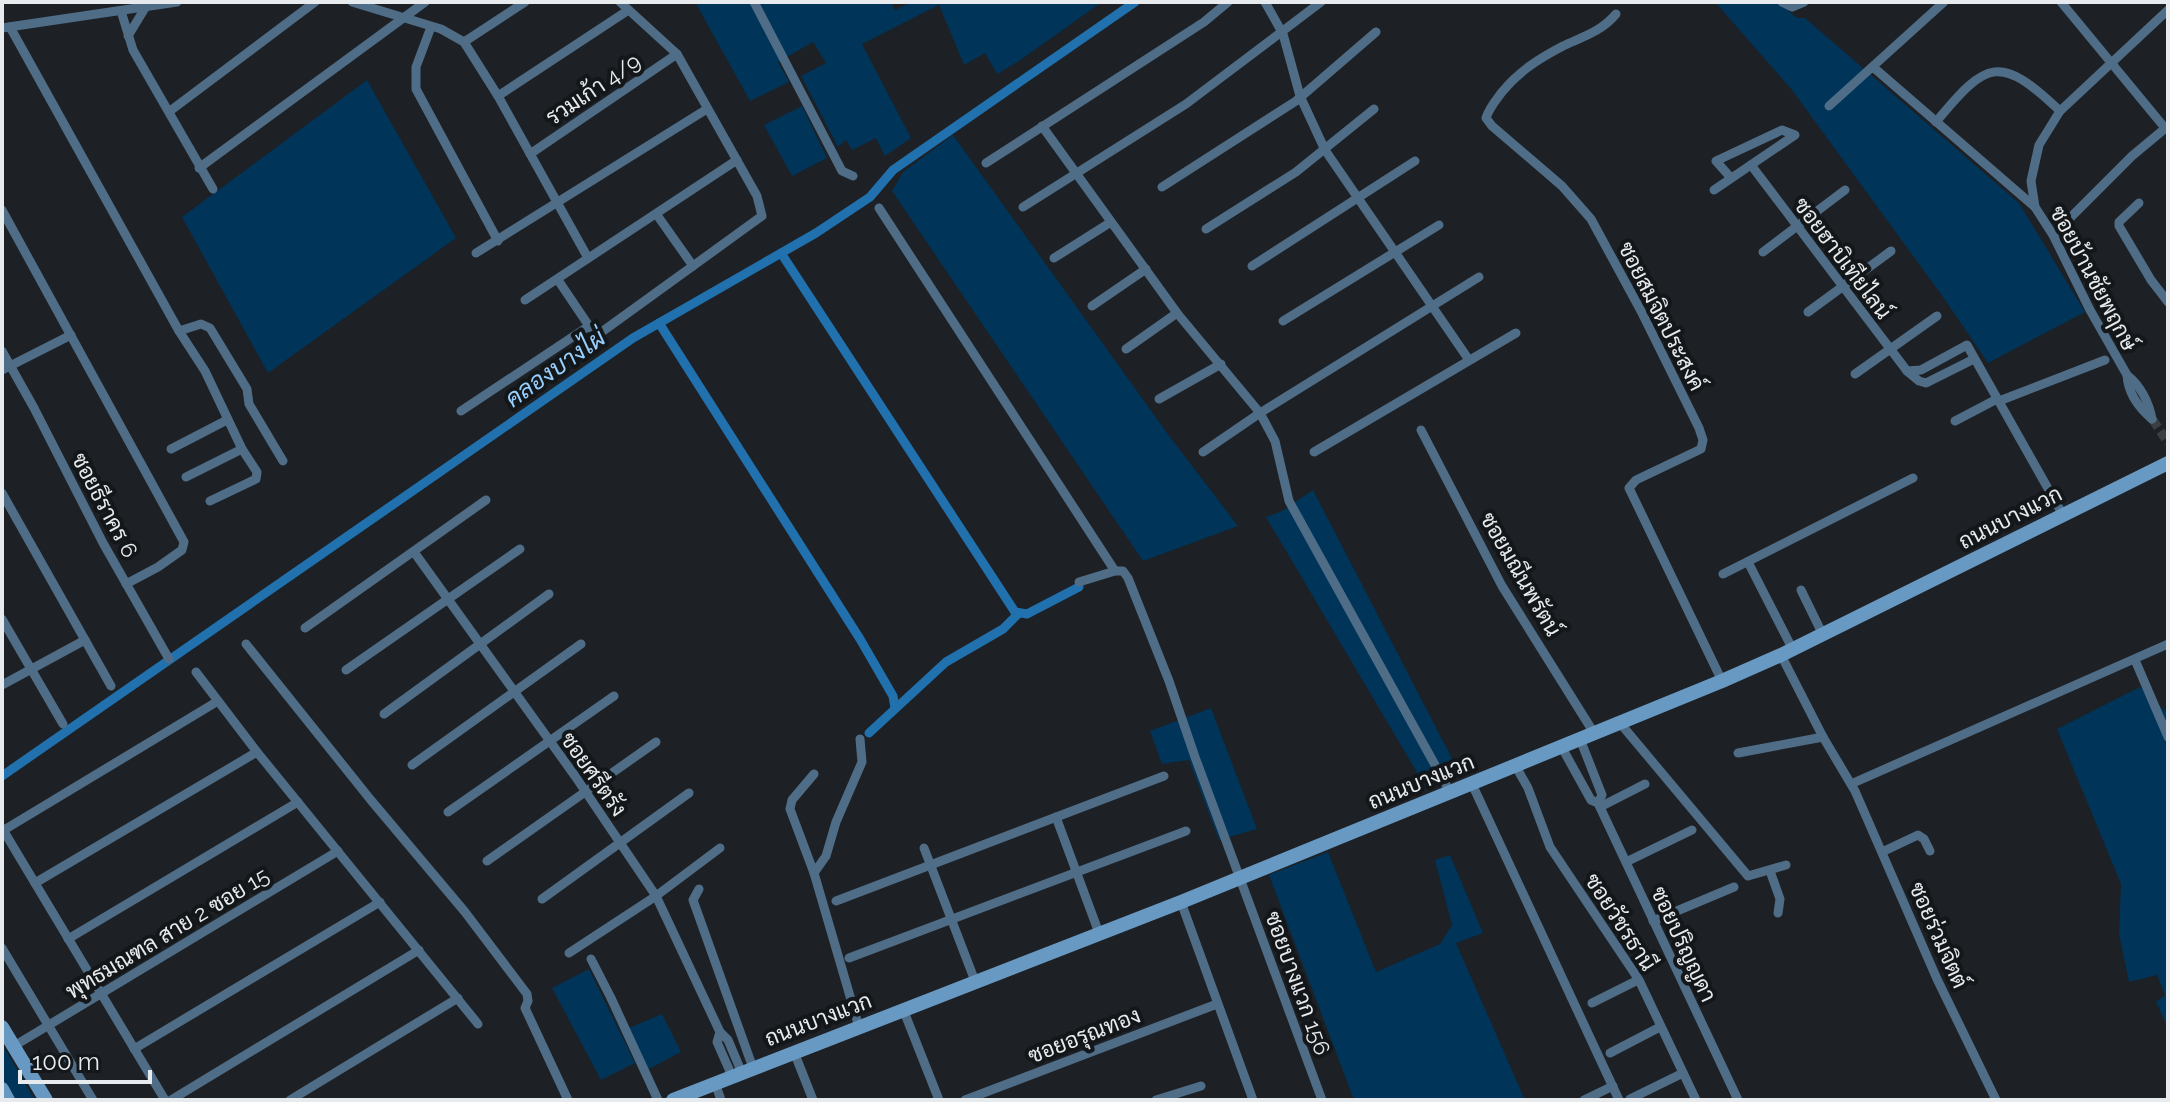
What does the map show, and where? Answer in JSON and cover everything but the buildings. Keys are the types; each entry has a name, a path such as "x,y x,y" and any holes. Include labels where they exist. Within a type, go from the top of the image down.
{"main road":[{"name":"ถนนบางแวก","path":"673,1100 1181,902 1722,681 1823,635 2168,463"},
{"path":"2,1027 46,1100"},
{"path":"2,1089 8,1100"}],"street":[{"path":"177,2 121,11 108,7 6,28 179,331 205,371 227,420 257,472 257,478 210,501"},
{"path":"170,111 315,2"},
{"path":"352,2 441,29 464,42 498,96 588,258"},
{"path":"199,168 425,2"},
{"path":"464,42 525,2"},
{"path":"558,280 589,326 596,333 603,331 762,216 757,196 677,54 620,2"},
{"path":"754,2 842,171 853,176"},
{"path":"986,163 1204,22 1228,2"},
{"path":"1265,2 1282,32 1300,97 1325,150 1469,360"},
{"path":"1023,207 1186,104 1321,2"},
{"path":"1782,2 1792,7 1804,2"},
{"path":"1829,106 1944,2"},
{"path":"2053,235 2132,156 2166,127 2061,2"},
{"path":"128,36 145,8"},
{"name":"ซอยบ้านชัยพฤกษ์","path":"2152,420 2150,407 2135,381 2127,375 2035,207 2031,181 2039,145 2060,111 2111,60 2168,10"},
{"path":"121,11 133,50 213,189"},
{"path":"498,96 627,11"},
{"name":"ซอยสมจิตประสงค์","path":"1616,14 1607,25 1526,67 1505,88 1486,118 1562,186 1591,219 1699,428 1703,440 1701,449 1636,480 1629,488 1722,681"},
{"path":"431,27 416,67 416,89 498,241"},
{"path":"1162,187 1300,97 1376,32"},
{"name":"รวมเก้า 4/9","path":"530,154 677,54"},
{"path":"1873,67 2035,207"},
{"path":"1936,122 1976,79 1995,71 2012,72 2022,78 2060,111"},
{"path":"476,253 707,109"},
{"path":"1206,229 1296,172 1374,109"},
{"path":"1042,126 1177,313 1260,413 1275,441 1289,501 1450,792"},
{"path":"1714,190 1795,135 1782,130 1716,161 1731,178"},
{"path":"525,300 737,160"},
{"path":"1252,266 1415,161"},
{"name":"ซอยฮาบิเทียไลน์","path":"1751,165 1907,371"},
{"path":"1763,252 1845,190"},
{"path":"2139,203 2119,222 2121,232 2168,302"},
{"path":"879,208 1115,571 1079,582"},
{"path":"2,210 184,542 182,550 126,584"},
{"path":"657,215 693,266"},
{"path":"1054,258 1111,222"},
{"path":"1283,321 1439,225"},
{"path":"1808,312 1891,251"},
{"path":"1092,306 1146,269"},
{"path":"1203,452 1260,413 1479,277"},
{"path":"1126,349 1177,313"},
{"path":"1855,374 1937,316"},
{"path":"179,331 197,324 208,326 247,389 249,404 283,461"},
{"path":"461,411 589,326"},
{"path":"1314,452 1516,333"},
{"path":"6,369 71,335"},
{"path":"1907,371 1921,370 1967,345 2063,515"},
{"name":"ซอยธีราคร 6","path":"2,351 6,369 169,659"},
{"path":"1907,371 1926,383 1974,359"},
{"path":"1955,421 1998,400 2105,360"},
{"path":"1159,399 1221,364"},
{"path":"171,449 227,420"},
{"name":"ซอยมณีนพรัตน์","path":"1421,430 1502,586 1587,736"},
{"path":"186,477 242,449"},
{"path":"1723,574 1913,478"},
{"path":"2,493 111,686"},
{"path":"305,628 486,500"},
{"path":"346,670 520,549"},
{"name":"ซอยศรีตรัง","path":"414,552 586,792 656,896 742,1072"},
{"name":"ซอยร่วมจิตต์","path":"1748,562 1823,737 1851,784 1937,979 1996,1100"},
{"name":"ซอยบางแวก 156","path":"1115,571 1126,574 1139,604 1322,1100"},
{"path":"1801,590 1823,635"},
{"path":"384,714 549,594"},
{"path":"2,619 63,724"},
{"path":"2,685 85,640"},
{"path":"246,644 465,912 527,994 525,1008 568,1100"},
{"path":"412,765 581,644"},
{"path":"1851,784 2168,644"},
{"path":"2135,660 2168,737"},
{"path":"196,672 257,752 478,1024"},
{"path":"448,812 614,696"},
{"path":"165,1100 3,829 218,701"},
{"path":"1620,723 1748,876 1786,865"},
{"name":"ซอยปริญญดา","path":"1587,736 1602,795 1599,805"},
{"path":"1738,753 1823,737"},
{"path":"814,873 826,856 836,822 862,762 860,739"},
{"path":"487,861 656,742"},
{"name":"ซอยปริญญดา","path":"1561,746 1591,800 1599,805 1738,1100"},
{"path":"35,883 257,752"},
{"name":"ซอยวัชรธานี","path":"1515,765 1528,788 1550,847 1638,980 1696,1100"},
{"path":"814,774 790,805 814,873 859,1027"},
{"path":"836,901 1164,776"},
{"path":"1472,784 1619,1100"},
{"path":"1599,805 1645,784"},
{"path":"542,899 689,793"},
{"path":"68,939 298,802"},
{"path":"1056,817 1099,933"},
{"path":"1626,862 1692,830"},
{"path":"849,958 1186,831"},
{"path":"1882,852 1918,835 1930,851"},
{"path":"569,953 656,896 720,848"},
{"path":"924,848 975,981"},
{"name":"พุทธมณฑล สาย 2 ซอย 15","path":"14,1046 338,851"},
{"path":"1770,871 1780,899 1778,913"},
{"path":"1653,921 1734,887"},
{"path":"699,889 693,900 742,1072"},
{"path":"134,1049 380,902"},
{"path":"1181,902 1253,1100"},
{"path":"2,948 93,1100"},
{"path":"171,1100 419,950"},
{"path":"591,959 658,1100"},
{"path":"1592,1003 1638,980"},
{"path":"290,1100 458,998"},
{"name":"ซอยอรุณทอง","path":"965,1100 1217,1004"},
{"path":"903,1009 939,1100"},
{"path":"1610,1053 1660,1027"},
{"path":"794,1052 813,1100"},
{"path":"1630,1099 1683,1073"},
{"path":"715,1083 721,1100"},
{"path":"1156,1100 1201,1086"},
{"path":"1584,1100 1613,1086"}],"shaded area":[{"path":"695,2 891,2 895,10 911,2 1102,2 997,74 985,53 964,65 939,5 862,44 911,138 885,156 876,138 852,150 846,140 838,147 801,76 826,63 813,42 778,62 789,82 750,101"},
{"path":"1715,2 1778,2 1797,18 1805,18 2019,203 2085,312 1988,363 1792,90"},
{"path":"367,80 456,238 268,373 182,217"},
{"path":"802,106 827,158 792,176 764,125"},
{"path":"953,135 1170,437 1238,526 1143,561 892,191 903,172"},
{"path":"1313,490 1459,772 1425,786 1266,517 1282,511"},
{"path":"2140,687 2168,714 2168,1028 2156,1002 2165,995 2157,975 2129,982 2119,934 2121,884 2057,729"},
{"path":"1211,708 1257,829 1219,840 1189,760 1162,764 1150,731"},
{"path":"1328,852 1376,972 1440,944 1452,925 1435,860 1450,855 1483,933 1456,943 1525,1100 1354,1100 1269,875"},
{"path":"589,969 635,1063 601,1080 552,988"},
{"path":"662,1014 681,1052 647,1070 629,1028"},
{"path":"2,1044 35,1100 13,1100 2,1081"}],"waterway":[{"name":"คลองบางไผ่","path":"2,776 633,338 816,233 870,197 893,170 1135,2"},
{"path":"781,253 1015,612 1027,614 1079,587"},
{"path":"659,323 860,639 893,696 895,708"},
{"path":"869,733 946,662 1003,629 1019,613"}],"tunnel":[{"path":"2153,420 2168,443"}]}
